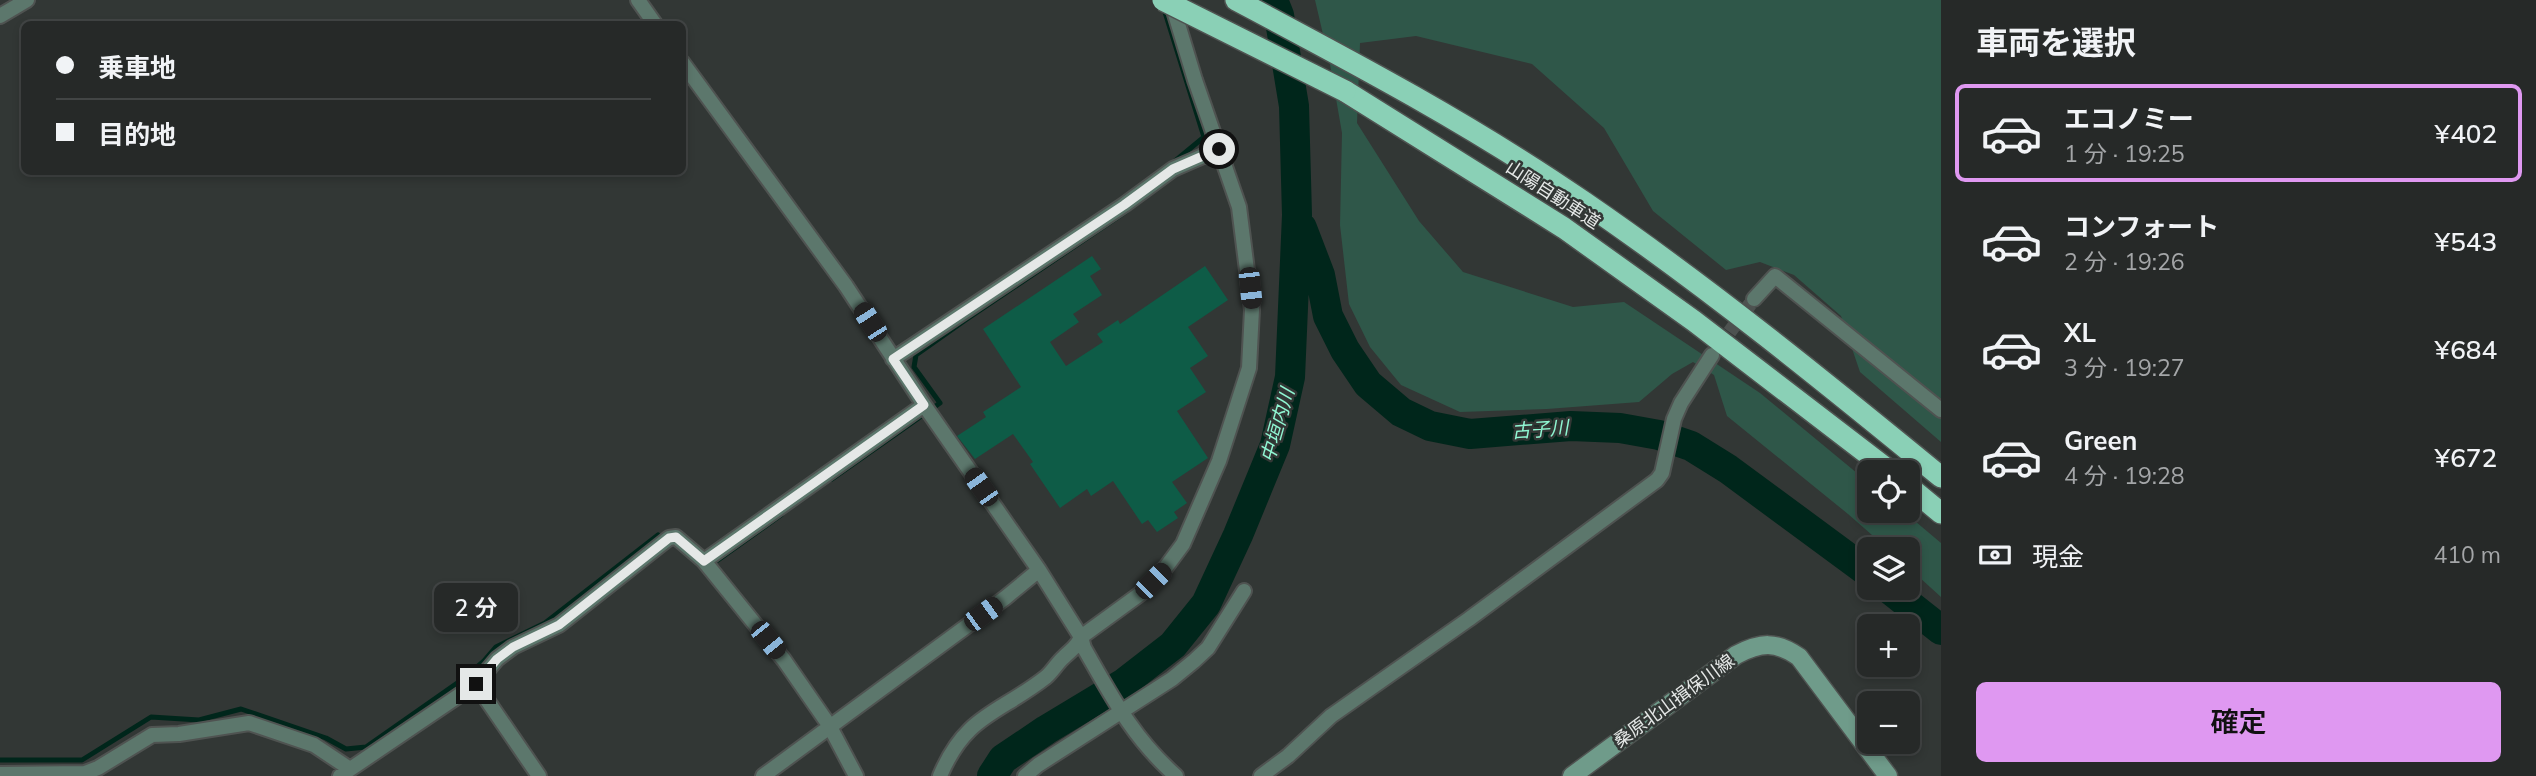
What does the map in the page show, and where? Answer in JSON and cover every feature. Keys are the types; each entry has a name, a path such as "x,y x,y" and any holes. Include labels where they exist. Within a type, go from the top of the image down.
{"highway":[{"name":"山陽自動車道","path":"1163,0 1345,91 1564,229 1694,321 1875,460"},
{"name":"山陽自動車道","path":"1236,0 1448,116 1583,201 1707,290 1941,477"},
{"path":"1920,496 1941,513"}],"main road":[{"name":"桑原北山揖保川線","path":"1572,776 1736,655 1765,645 1784,647 1799,657 1888,776"}],"street":[{"path":"0,16 27,0"},
{"path":"638,0 653,21"},
{"path":"940,776 950,752 964,735 986,715 1048,675 1064,656 1140,594 1167,567 1183,544 1219,461 1249,368 1252,310 1239,207 1171,0"},
{"path":"686,67 846,286 924,405 1039,570 1083,642 1130,728 1158,760 1177,776"},
{"path":"893,359 1124,205 1173,169 1219,149"},
{"path":"1754,299 1775,276 1941,410"},
{"path":"1261,776 1288,756 1331,716 1469,620 1657,480 1662,473 1674,419 1681,403 1712,355"},
{"path":"704,561 924,405"},
{"path":"0,774 85,773 152,735 179,734 249,723 314,745 345,773 476,684 497,659 513,647 559,625 669,538 676,537 704,561 784,660 829,725 856,776"},
{"path":"763,776 1039,570"},
{"path":"1025,776 1119,710 1172,679 1208,648 1244,591"},
{"path":"476,684 539,776"}],"green space":[{"path":"1315,0 1941,0 1941,442 1860,372 1841,316 1794,275 1760,262 1726,270 1653,211 1604,128 1532,64 1416,36 1360,43 1357,123 1419,221 1463,272 1573,307 1624,302 1760,393 1857,473 1857,522 1727,416 1714,375 1693,362 1672,374 1639,402 1460,412 1401,385 1370,347 1349,304 1340,225 1342,133"},
{"path":"1858,523 1917,523 1941,543 1941,597 1920,578 1920,537 1874,537"}],"building":[{"path":"1092,256 1101,269 1090,276 1102,295 1073,314 1079,322 1050,342 1066,366 1103,342 1097,334 1118,320 1120,324 1205,266 1228,300 1188,327 1208,356 1190,368 1206,392 1177,411 1208,458 1172,482 1187,503 1174,512 1178,518 1157,532 1148,520 1142,524 1113,481 1091,496 1087,489 1060,508 1013,434 975,459 957,436 986,417 983,412 1021,387 983,329"}],"waterway":[{"name":"中垣内川","path":"992,776 1003,759 1124,683 1173,645 1206,604 1275,445 1290,377 1297,215 1294,106 1279,15 1273,0"},
{"path":"1164,9 1204,137 1175,161"},
{"path":"832,479 940,403 914,367 916,355 1127,211 1129,207"},
{"name":"古子川","path":"1302,228 1320,275 1328,316 1345,350 1368,384 1401,412 1430,426 1470,434 1571,426 1620,428 1659,435 1691,446 1728,469 1857,564"},
{"path":"718,560 781,515"},
{"path":"0,760 82,760 151,717 199,720 241,709 326,738 346,749 366,747 463,679 496,647 545,623 658,535"},
{"name":"古子川","path":"1903,600 1941,630"}],"tunnel":[{"path":"1717,349 1754,299"}],"route":[{"path":"476,684 497,659 513,647 559,625 669,538 676,537 704,561 924,405 893,359 1124,205 1173,169 1219,149"}]}
